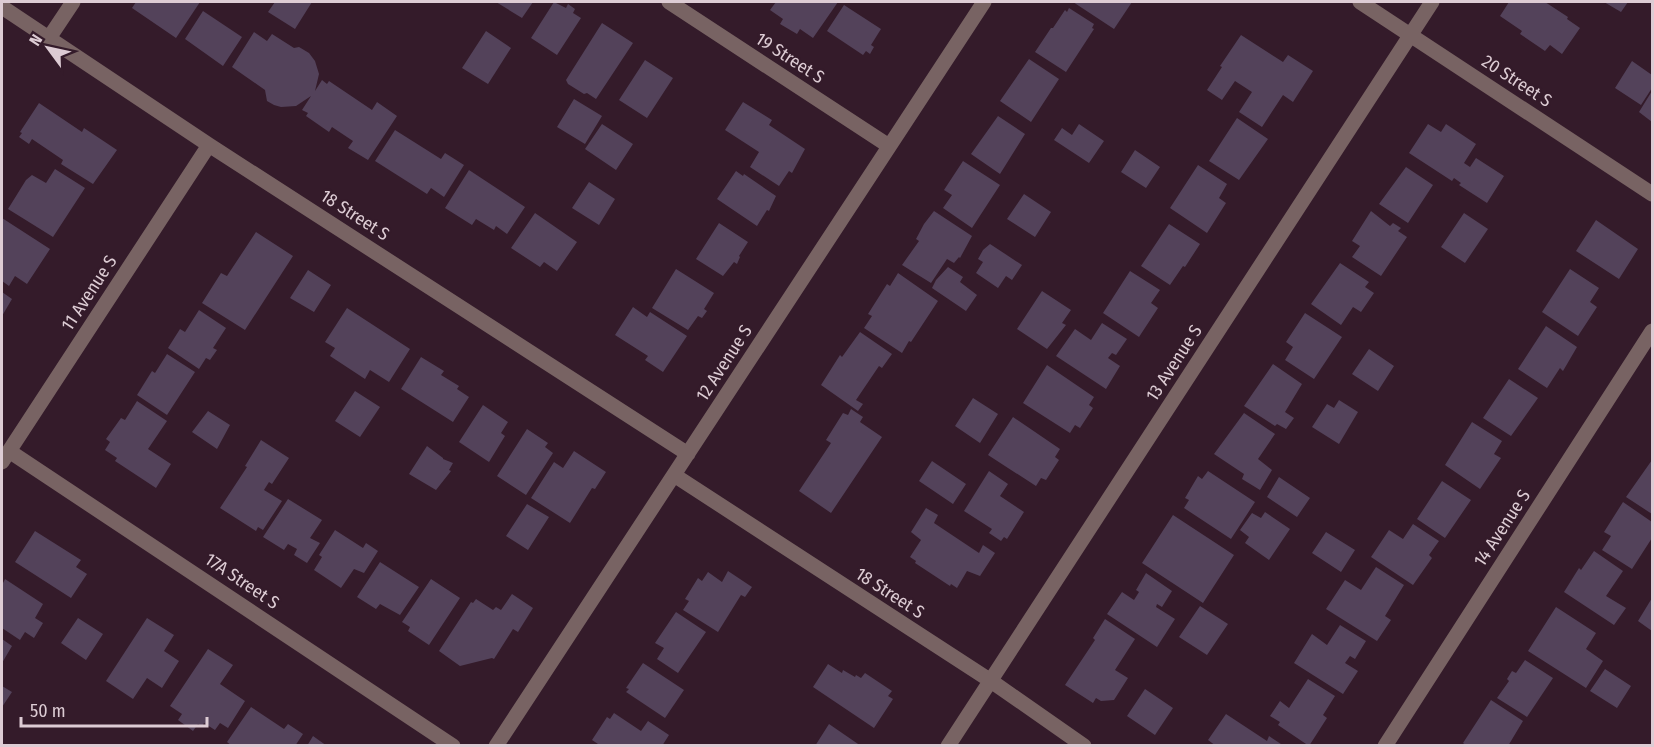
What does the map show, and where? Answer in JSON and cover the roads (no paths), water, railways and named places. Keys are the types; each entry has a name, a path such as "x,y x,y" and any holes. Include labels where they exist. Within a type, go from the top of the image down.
{"street":[{"path":"49,38 73,2"},
{"name":"19 Street S","path":"669,2 889,146"},
{"name":"12 Avenue S","path":"496,746 984,2"},
{"name":"20 Street S","path":"1360,2 1653,194"},
{"name":"13 Avenue S","path":"948,746 1432,2"},
{"name":"18 Street S","path":"2,7 209,145 688,454"},
{"name":"11 Avenue S","path":"5,456 209,145"},
{"name":"14 Avenue S","path":"1385,746 1653,331"},
{"name":"17A Street S","path":"5,456 453,746"},
{"name":"18 Street S","path":"674,475 991,681 1084,746"}]}
